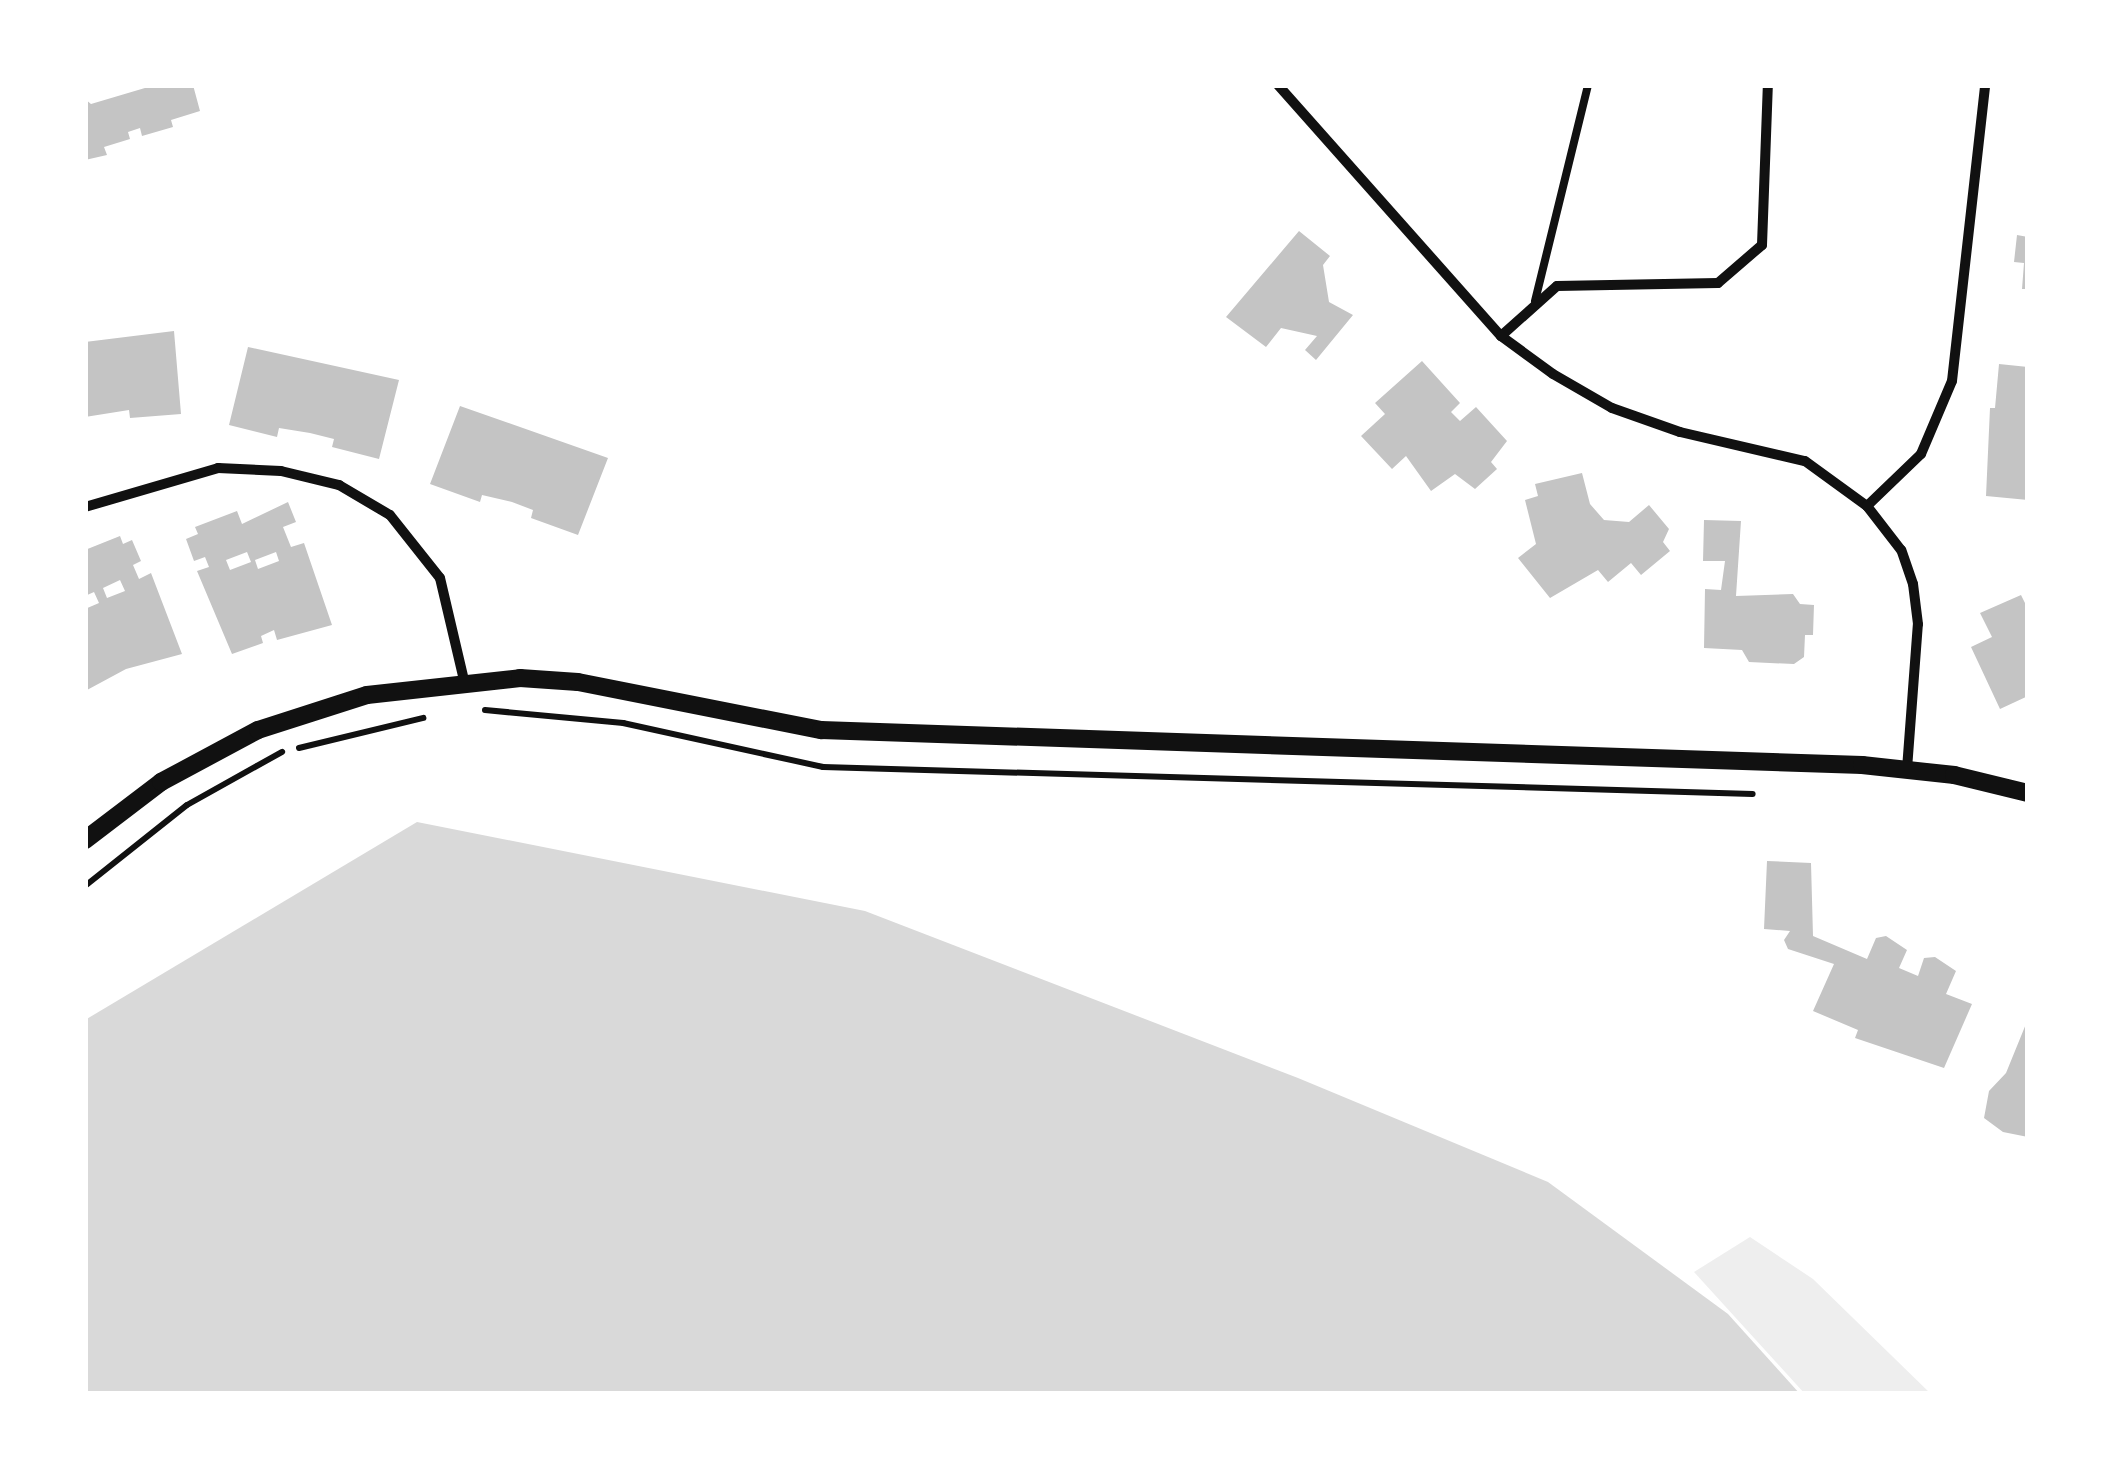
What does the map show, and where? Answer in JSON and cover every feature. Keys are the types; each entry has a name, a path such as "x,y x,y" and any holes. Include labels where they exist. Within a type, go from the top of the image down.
{"street":[{"path":"1278,85 1501,336 1612,408 1680,432 1804,462 1867,506 1901,550 1913,584 1918,624 1907,769"},
{"path":"1501,336 1535,301 1557,286 1718,283 1762,245 1768,85"},
{"path":"1867,506 1921,454 1952,381 1984,85"},
{"path":"85,507 218,468 281,471 340,485 390,514 440,578 464,680"},
{"path":"85,840 161,782 258,730 367,695 464,680 578,682 782,724 902,736 1907,769 2028,793"}],"lane":[{"path":"1535,301 1588,85"}],"path":[{"path":"465,713 623,722 823,767 1753,794"},
{"path":"85,886 187,805 284,751 426,717"}],"shaded area":[{"path":"417,822 865,911 1298,1078 1548,1182 1728,1314 1800,1394 85,1394 85,1020"},
{"path":"1750,1237 1813,1279 1931,1394 1805,1394 1694,1272"}],"building":[{"path":"155,85 193,85 200,111 171,120 173,127 142,136 140,128 128,132 130,139 104,147 107,155 85,160 85,99 91,104"},
{"path":"1299,231 1330,256 1323,265 1329,302 1353,315 1316,360 1305,350 1317,336 1281,328 1266,347 1226,317"},
{"path":"2017,235 2028,237 2028,289 2022,289 2024,263 2014,262"},
{"path":"174,331 181,414 130,418 129,410 85,417 85,342"},
{"path":"248,347 399,380 379,459 332,447 334,439 310,433 279,428 277,437 229,425"},
{"path":"1422,361 1460,403 1451,412 1460,421 1476,407 1507,441 1491,462 1497,469 1475,489 1455,474 1431,491 1406,456 1392,469 1361,436 1385,414 1375,403"},
{"path":"1999,364 2028,367 2028,500 1986,496 1990,408 1995,408"},
{"path":"460,406 608,458 578,535 531,518 533,510 512,502 482,495 480,502 430,484"},
{"path":"1582,473 1590,504 1604,520 1629,522 1649,505 1669,529 1663,542 1670,551 1641,575 1631,563 1608,582 1598,570 1550,598 1518,558 1536,544 1525,500 1538,496 1535,484"},
{"path":"288,502 296,522 283,527 291,547 304,543 332,625 277,640 274,630 261,636 263,643 232,654 197,571 209,567 205,557 194,561 186,539 198,534 195,527 237,511 242,524","holes":["247,552 251,562 230,570 226,560","276,552 279,561 258,569 255,560"]},
{"path":"1704,520 1741,521 1736,596 1793,594 1800,604 1814,605 1813,635 1805,635 1804,657 1794,664 1749,662 1742,650 1704,648 1705,589 1721,590 1725,561 1703,561"},
{"path":"120,536 123,544 132,540 141,561 133,565 139,579 151,573 182,654 126,669 87,690 85,609 99,603 94,592 85,596 85,550","holes":["120,580 125,591 107,598 103,588"]},
{"path":"2021,595 2028,609 2028,696 2000,709 1971,647 1992,637 1980,613"},
{"path":"1767,861 1811,863 1813,936 1867,959 1876,938 1886,936 1907,950 1899,968 1918,976 1924,958 1935,957 1956,971 1946,994 1972,1004 1944,1068 1855,1038 1858,1030 1813,1011 1834,964 1788,949 1784,940 1790,931 1764,929"},
{"path":"2028,1019 2028,1137 2003,1132 1984,1118 1989,1091 2006,1073"}]}
